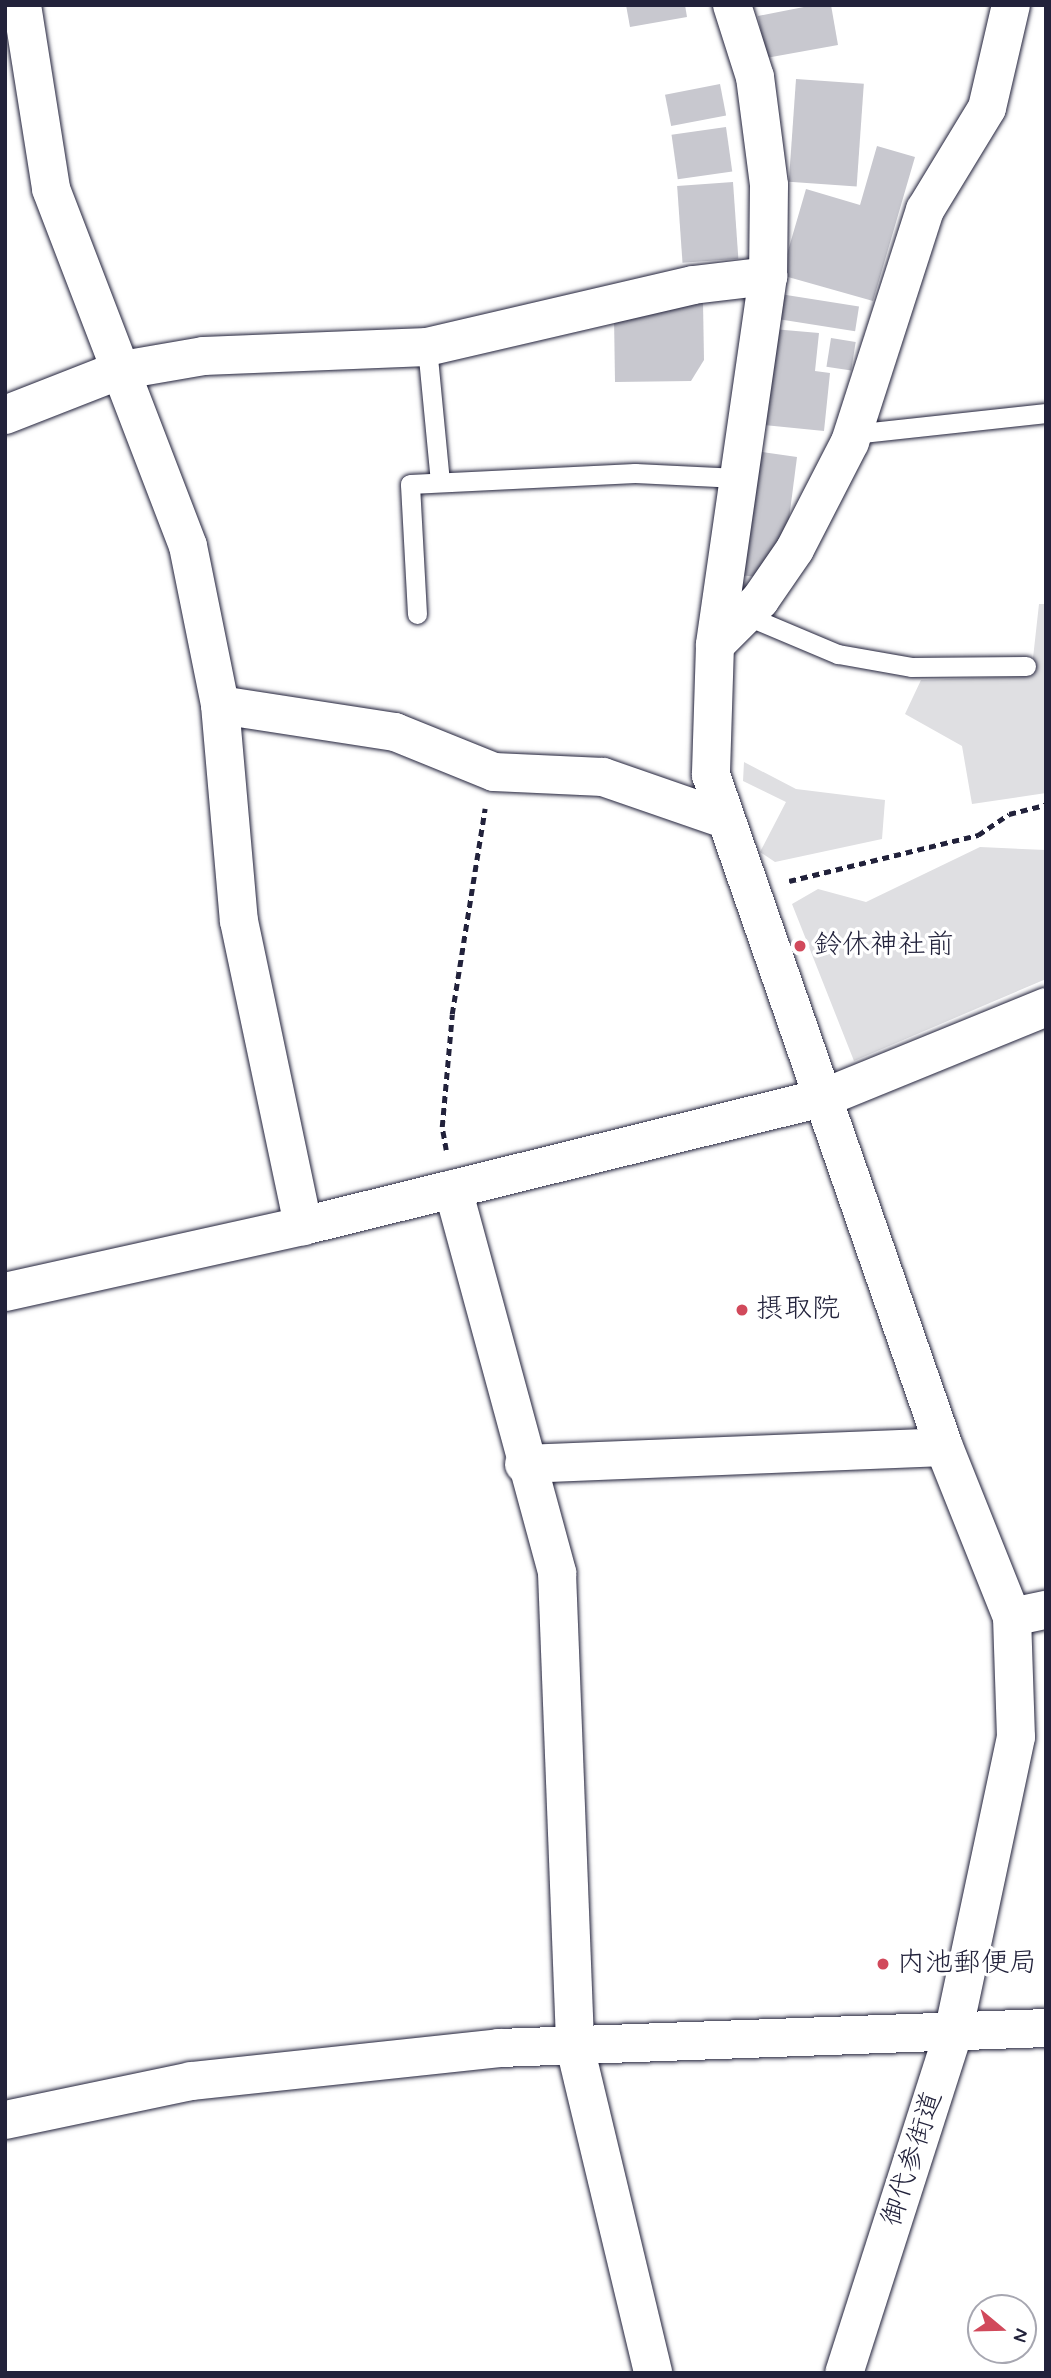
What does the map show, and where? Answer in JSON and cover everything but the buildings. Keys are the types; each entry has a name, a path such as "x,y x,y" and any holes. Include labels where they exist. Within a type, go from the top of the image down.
{"street":[{"path":"22,5 51,189 117,371 147,431 188,546 220,705 239,920 303,1226"},
{"name":"御代参街道","path":"732,5 755,77 769,185 768,276 715,645 711,775 724,819 826,1097 944,1447 1029,1614 1016,1738 953,2034 844,2373"},
{"path":"715,645 745,615 795,549 853,434 925,210 987,108 1011,5"},
{"path":"5,415 117,371 204,356 427,347 693,285 768,276"},
{"path":"220,705 395,732 494,772 603,777 724,819"},
{"path":"5,1292 303,1226 826,1097 1046,1007"},
{"path":"453,1189 524,1464 556,1573 575,2047 653,2373"},
{"path":"524,1464 944,1447"},
{"path":"5,2120 191,2081 499,2048 953,2034 1046,2028"}],"lane":[{"path":"427,347 440,481"},
{"path":"853,434 1046,413"},
{"path":"418,614 410,484 635,472 738,478"},
{"path":"745,615 850,656 911,667 1026,666"}],"path":[{"path":"453,1189 442,1127 452,1014 494,772"},
{"path":"750,891 978,835 1009,814 1046,804"}],"shaded area":[{"path":"1039,604 1046,604 1046,793 972,804 962,746 905,714 921,680 1031,676"},
{"path":"744,762 796,789 885,800 882,839 775,862 760,852 786,802 743,781"},
{"path":"980,847 1046,850 1046,979 854,1061 792,904 818,889 866,902"}],"place":[{"name":"鈴休神社前","path":"800,946"},
{"name":"摂取院","path":"742,1310"},
{"name":"内池郵便局","path":"883,1964"}]}
